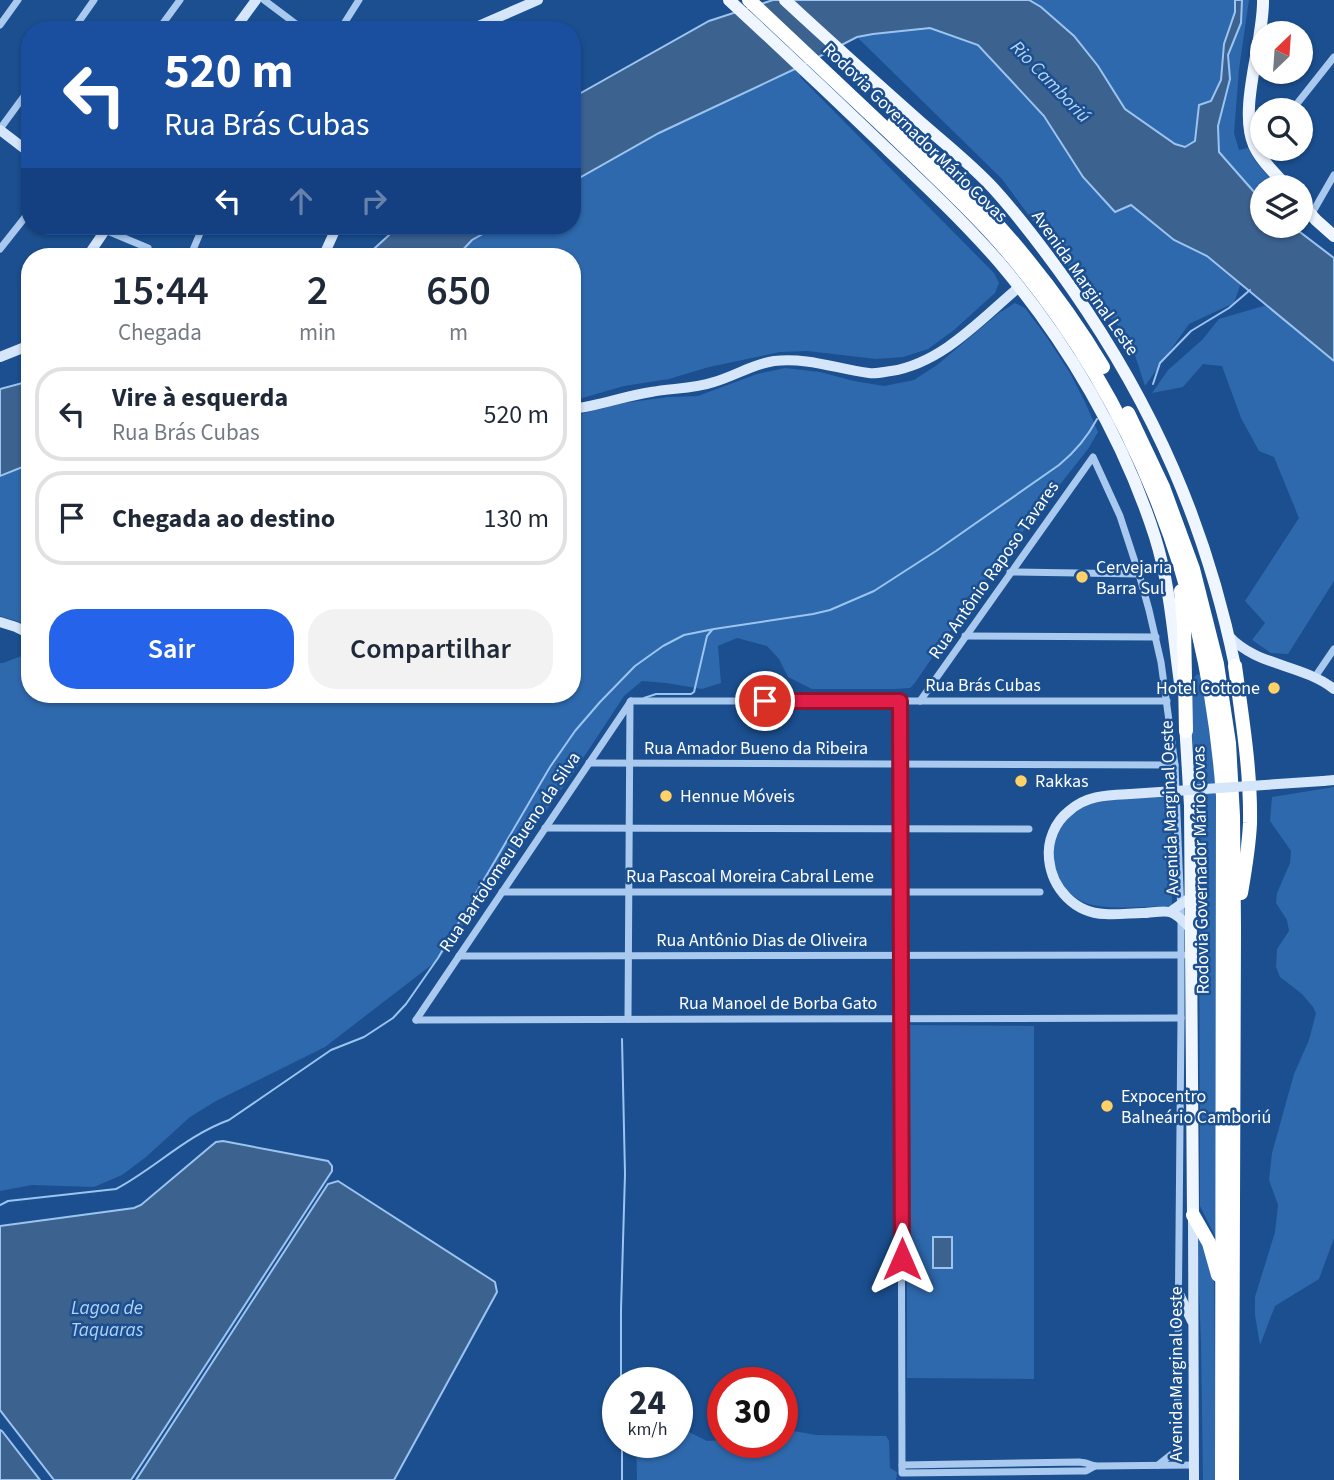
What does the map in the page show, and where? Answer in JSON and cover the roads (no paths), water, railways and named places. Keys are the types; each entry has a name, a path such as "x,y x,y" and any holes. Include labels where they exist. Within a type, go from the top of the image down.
{"highway":[{"name":"Rodovia Governador Mário Covas","path":"749,0 974,200 1033,267 1095,354 1126,407 1148,451 1193,569 1221,686 1234,816 1232,1480"},
{"name":"Rodovia Governador Mário Covas","path":"763,0 968,208 1053,309 1091,366 1122,422 1148,476 1177,555 1207,669 1216,721 1222,785 1222,1480"},
{"path":"1177,555 1184,609 1186,731"},
{"path":"1234,929 1249,844 1250,821 1248,774 1235,666"},
{"path":"1193,1215 1209,1243 1222,1292"}],"main road":[{"path":"241,21 256,0"},
{"path":"490,21 538,0"},
{"name":"Avenida Marginal Oeste","path":"729,0 948,207 1019,287 1077,370 1112,433 1144,504 1155,538 1167,587 1186,731 1190,806 1186,901 1191,929 1184,957 1191,970 1192,995 1194,1480"},
{"name":"Avenida Marginal Leste","path":"785,0 986,181 1013,210 1088,312 1131,380 1191,507 1220,597 1235,666"},
{"path":"1251,98 1263,0"},
{"path":"1250,104 1250,122"},
{"path":"0,130 21,146"},
{"path":"1313,217 1334,236"},
{"path":"581,406 652,391 692,388 773,361 814,361 873,373 914,366 935,356 1019,287"},
{"path":"0,357 21,349"},
{"path":"0,622 21,630"},
{"path":"1229,636 1259,657 1315,677 1334,689"},
{"path":"1235,666 1244,660 1259,657"},
{"path":"1191,929 1181,918 1170,912 1105,914 1092,912 1069,900 1062,893 1052,873 1048,850 1055,829 1068,811 1089,799 1103,796 1329,780"},
{"path":"1170,912 1186,901"},
{"path":"1178,1292 1194,1324"}],"street":[{"path":"0,25 18,0"},
{"path":"79,21 94,0"},
{"path":"165,21 180,0"},
{"path":"264,0 292,21"},
{"path":"346,21 359,0"},
{"path":"1302,98 1334,57"},
{"path":"0,130 21,101"},
{"path":"1313,212 1334,175"},
{"path":"0,249 21,222"},
{"path":"122,235 149,247"},
{"name":"Rua Antônio Raposo Tavares","path":"920,701 1093,457 1120,516 1139,574"},
{"path":"1010,572 1139,574 1156,637 1167,701 1186,901 1181,918 1184,957 1181,1018 1177,1450 1158,1465"},
{"path":"965,636 1156,637"},
{"path":"1315,677 1334,649"},
{"path":"628,1019 631,701"},
{"name":"Rua Brás Cubas","path":"631,701 1167,701"},
{"name":"Rua Bartolomeu Bueno da Silva","path":"416,1020 631,701"},
{"path":"900,701 902,1469 1079,1462 1095,1466 1194,1465"},
{"name":"Rua Amador Bueno da Ribeira","path":"589,763 1175,765"},
{"path":"545,828 1029,829"},
{"name":"Rua Pascoal Moreira Cabral Leme","path":"502,891 1040,892"},
{"name":"Rua Antônio Dias de Oliveira","path":"459,956 1184,957"},
{"path":"1181,1018 1192,995"},
{"name":"Rua Manoel de Borba Gato","path":"416,1020 1181,1018"}],"water":[{"name":"Rio Camboriú","path":"773,0 1029,0 1074,36 1098,66 1125,109 1175,144 1185,147 1195,141 1199,105 1211,101 1221,80 1224,44 1235,12 1235,0 1242,0 1241,23 1228,55 1230,79 1218,126 1219,152 1250,187 1250,238 1308,238 1334,258 1334,361 1207,256 1174,240 1131,205 1115,212 1083,177 1044,116 978,45 930,28 857,37 659,133 581,177 581,93 709,21"},
{"path":"389,235 481,235 464,248 375,248"},
{"path":"21,383 21,468 0,476 0,389"},
{"name":"Lagoa de Taquaras","path":"223,1141 328,1161 332,1171 131,1480 54,1480 0,1410 0,1226 134,1208 216,1142"},
{"path":"338,1181 495,1282 497,1292 394,1480 136,1480 328,1184"},
{"path":"933,1237 952,1237 952,1268 933,1268"},
{"path":"0,1430 2,1431 40,1480 0,1480"}],"waterway":[{"path":"1153,384 1160,363 1191,331 1229,308 1250,290"},
{"path":"0,1205 8,1201 116,1189 199,1134 229,1120 331,1050 364,1037 393,1018 438,958 550,767 575,731 635,666 684,635 813,614 830,610 874,591 1059,465 1081,444 1097,419"},
{"path":"644,698 656,694 694,692 707,636 712,630"},
{"path":"621,1367 625,1174 622,1039"},
{"path":"622,1458 622,1480"}],"place":[{"name":"Cervejaria Barra Sul","path":"1082,577"},
{"name":"Hotel Cottone","path":"1274,688"},
{"name":"Rakkas","path":"1021,781"},
{"name":"Hennue Móveis","path":"666,796"},
{"name":"Expocentro Balneário Camboriú","path":"1107,1106"}]}
